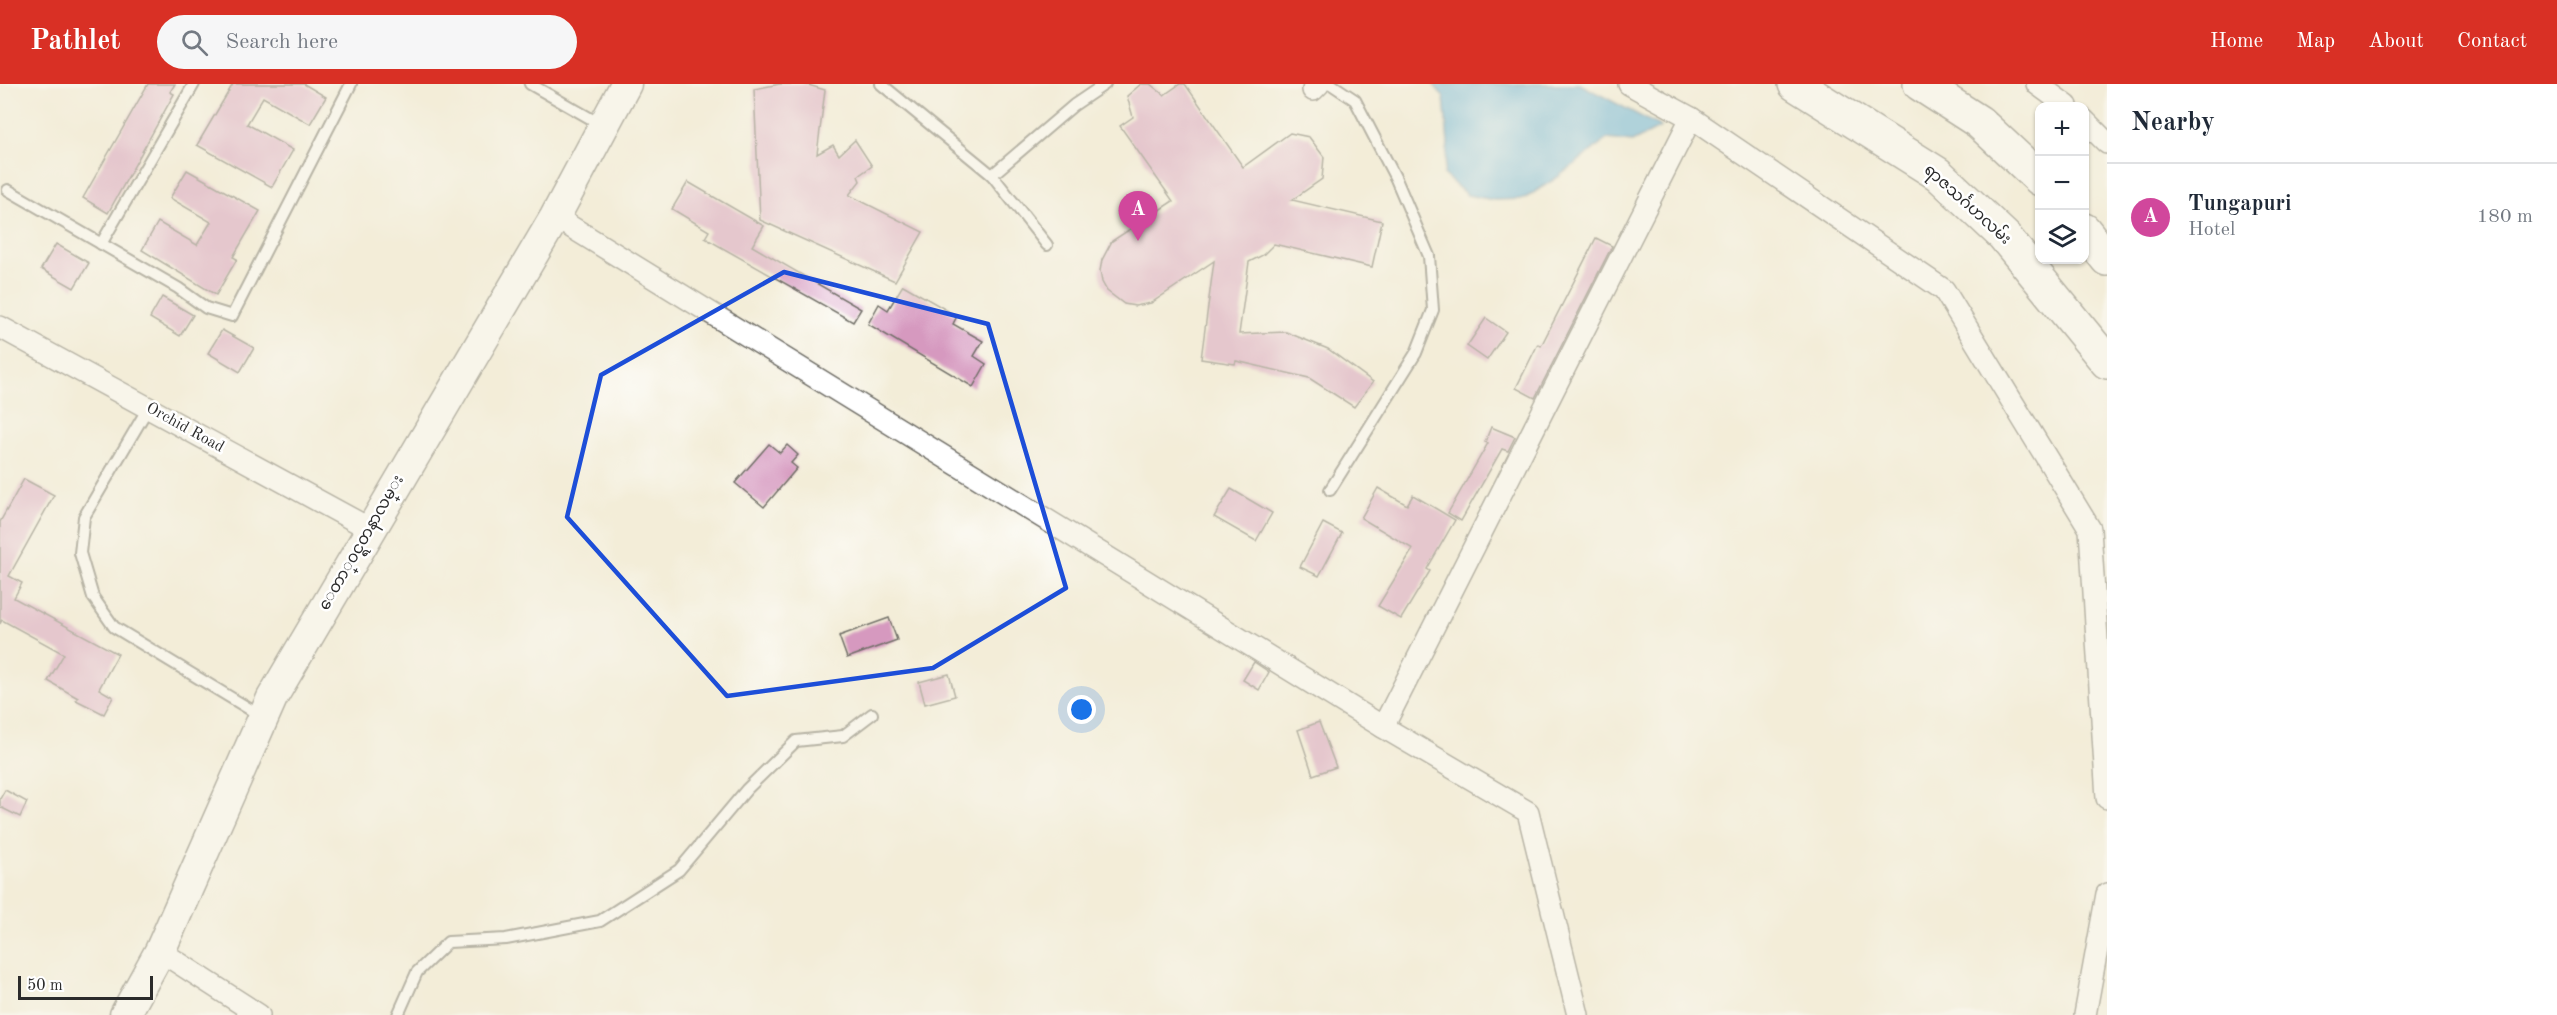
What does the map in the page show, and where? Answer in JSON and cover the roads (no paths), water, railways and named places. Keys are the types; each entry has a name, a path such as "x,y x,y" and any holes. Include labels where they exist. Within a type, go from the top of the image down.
{"main road":[{"name":"ေတာ္၀င္ရတနာလမ္း","path":"125,1015 160,951 272,698 369,529 555,217 626,84"},
{"name":"ရာဇသင်္ဂဟလမ်း","path":"1795,84 1938,174 2004,236 2107,362"},
{"path":"1920,84 1979,122 2035,174"},
{"path":"2089,235 2107,259"}],"street":[{"path":"1629,84 1691,118 1944,290 2090,528 2107,798"},
{"path":"2037,84 2062,102"},
{"path":"1383,727 1691,118"},
{"path":"2089,124 2107,143"},
{"path":"555,217 1383,727 1528,812 1578,1015"},
{"name":"Orchid Road","path":"0,327 369,529"},
{"path":"2085,1015 2107,894"},
{"path":"160,951 260,1015"}],"lane":[{"path":"101,243 194,84"},
{"path":"8,190 178,288 206,308 232,316 351,84"},
{"path":"530,84 604,126"},
{"path":"881,84 992,175 1047,245"},
{"path":"992,175 1074,105 1105,84"},
{"path":"1321,86 1355,100 1396,178 1429,256 1433,310 1416,353 1330,490"},
{"path":"148,408 84,517 80,553 93,597 114,627 264,718"},
{"path":"398,1015 417,972 448,942 506,939 600,921 679,870 747,789 796,741 843,736 872,714"}],"water":[{"path":"1433,84 1580,84 1661,127 1632,142 1607,139 1558,177 1524,199 1494,200 1467,195 1444,175 1448,144 1444,97"}],"place":[{"name":"Tungapuri","path":"1138,241"}]}
